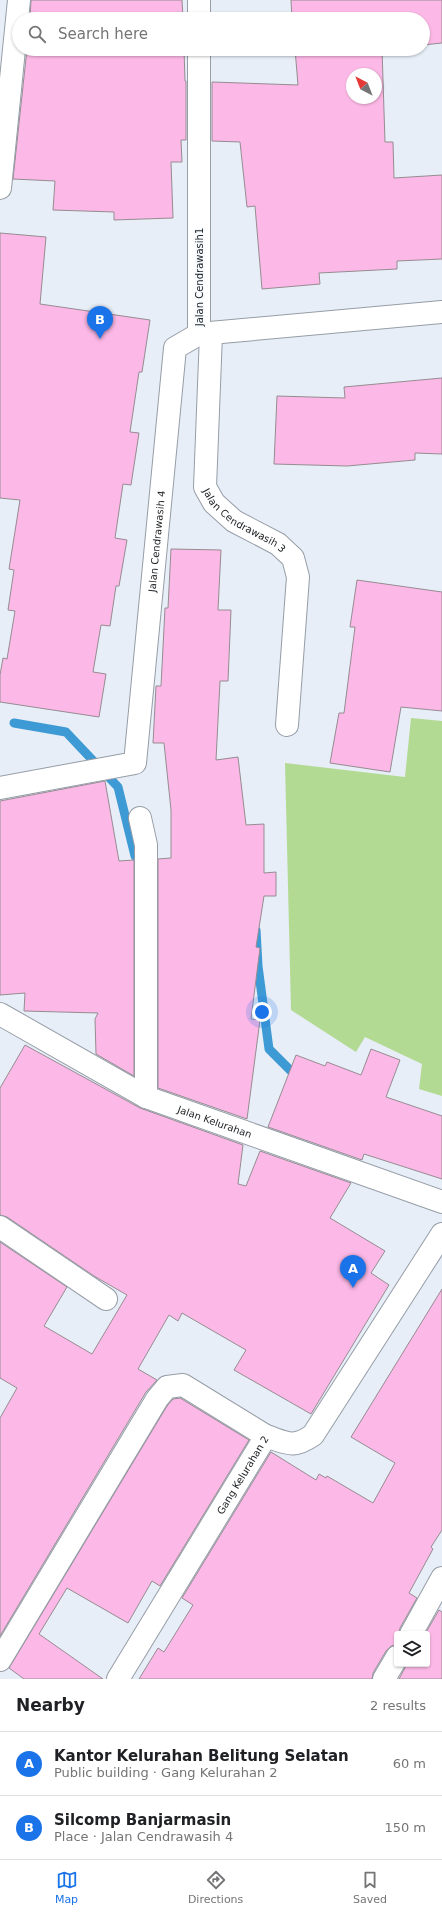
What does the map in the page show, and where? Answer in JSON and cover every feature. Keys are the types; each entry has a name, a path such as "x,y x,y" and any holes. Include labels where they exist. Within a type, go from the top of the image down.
{"street":[{"path":"18,12 19,0"},
{"path":"199,0 199,12"},
{"path":"0,188 13,56"},
{"name":"Jalan Cendrawasih1","path":"199,56 205,334 442,312"},
{"name":"Jalan Cendrawasih 3","path":"205,334 205,487 214,504 234,521 278,544 292,558 298,577 287,724"},
{"name":"Jalan Cendrawasih 4","path":"0,788 135,763 175,348 205,334"},
{"path":"140,818 146,845 146,1098"},
{"name":"Jalan Kelurahan","path":"0,1014 146,1098 442,1202"},
{"path":"0,1227 106,1299"},
{"name":"Gang Kelurahan 2","path":"118,1679 266,1436 292,1445 302,1443 313,1435 442,1234"},
{"path":"0,1660 153,1406 167,1387 183,1385 266,1436"},
{"path":"413,1631 442,1578"},
{"path":"384,1679 394,1662"}],"green space":[{"path":"411,718 442,721 442,1096 419,1089 422,1064 365,1037 356,1052 291,1010 285,763 405,777"}],"building":[{"path":"31,0 182,0 183,12 30,12"},
{"path":"291,0 442,0 442,43 430,44 430,12 292,12"},
{"path":"26,56 184,56 186,81 186,140 181,140 182,162 171,162 173,218 114,220 114,212 53,210 55,181 13,179"},
{"path":"296,56 382,56 385,142 393,142 394,178 442,175 442,259 397,261 397,269 319,273 320,284 262,289 255,206 247,207 240,142 212,141 212,82 298,85"},
{"path":"0,233 46,237 40,304 150,320 142,372 139,372 130,432 139,433 131,485 123,484 115,538 127,540 119,586 116,586 110,626 101,625 93,672 106,674 99,717 0,702 0,675 3,658 7,659 15,611 8,610 14,570 9,569 20,500 0,498"},
{"path":"442,378 442,454 415,453 415,460 347,466 274,464 277,396 345,398 344,387"},
{"path":"171,549 221,550 218,610 231,610 228,681 220,681 216,760 238,757 246,825 264,824 264,873 276,872 276,896 264,896 256,947 260,948 251,1019 260,1020 247,1119 158,1088 158,859 171,858 171,810 164,743 153,743 156,686 161,686 165,608 168,608"},
{"path":"357,580 442,592 442,711 401,707 390,772 330,763 339,713 344,713 355,627 350,627"},
{"path":"105,781 119,861 134,860 134,1076 96,1054 95,1019 98,1013 24,1011 25,993 0,995 0,801"},
{"path":"25,1045 140,1108 243,1145 238,1184 246,1186 260,1151 351,1183 330,1218 385,1251 371,1273 389,1285 311,1414 234,1370 246,1350 182,1313 178,1321 169,1315 138,1369 157,1380 146,1392 0,1636 0,1418 17,1388 0,1378 0,1242 67,1287 44,1326 92,1354 127,1295 94,1276 7,1217 0,1215 0,1088"},
{"path":"371,1049 400,1060 386,1097 442,1116 442,1179 364,1154 362,1160 268,1127 296,1055 325,1066 327,1062 361,1075"},
{"path":"442,1289 442,1530 431,1547 433,1549 409,1593 417,1598 400,1631 394,1631 394,1646 391,1646 386,1651 373,1673 372,1679 139,1679 158,1648 164,1652 193,1605 182,1598 271,1452 316,1480 319,1474 326,1478 327,1476 373,1503 395,1463 351,1437"},
{"path":"180,1398 249,1440 160,1586 152,1581 128,1623 67,1588 39,1634 103,1679 24,1679 9,1668 167,1406 173,1399"},
{"path":"439,1610 442,1612 442,1679 399,1679 405,1667 430,1667 430,1631 427,1631"}],"waterway":[{"path":"14,723 66,732 118,787 135,856 168,880"},
{"path":"256,930 258,966 269,1049 293,1073 300,1076"}],"place":[{"name":"Silcomp Banjarmasin","path":"100,339"},
{"name":"Kantor Kelurahan Belitung Selatan","path":"353,1288"}]}
